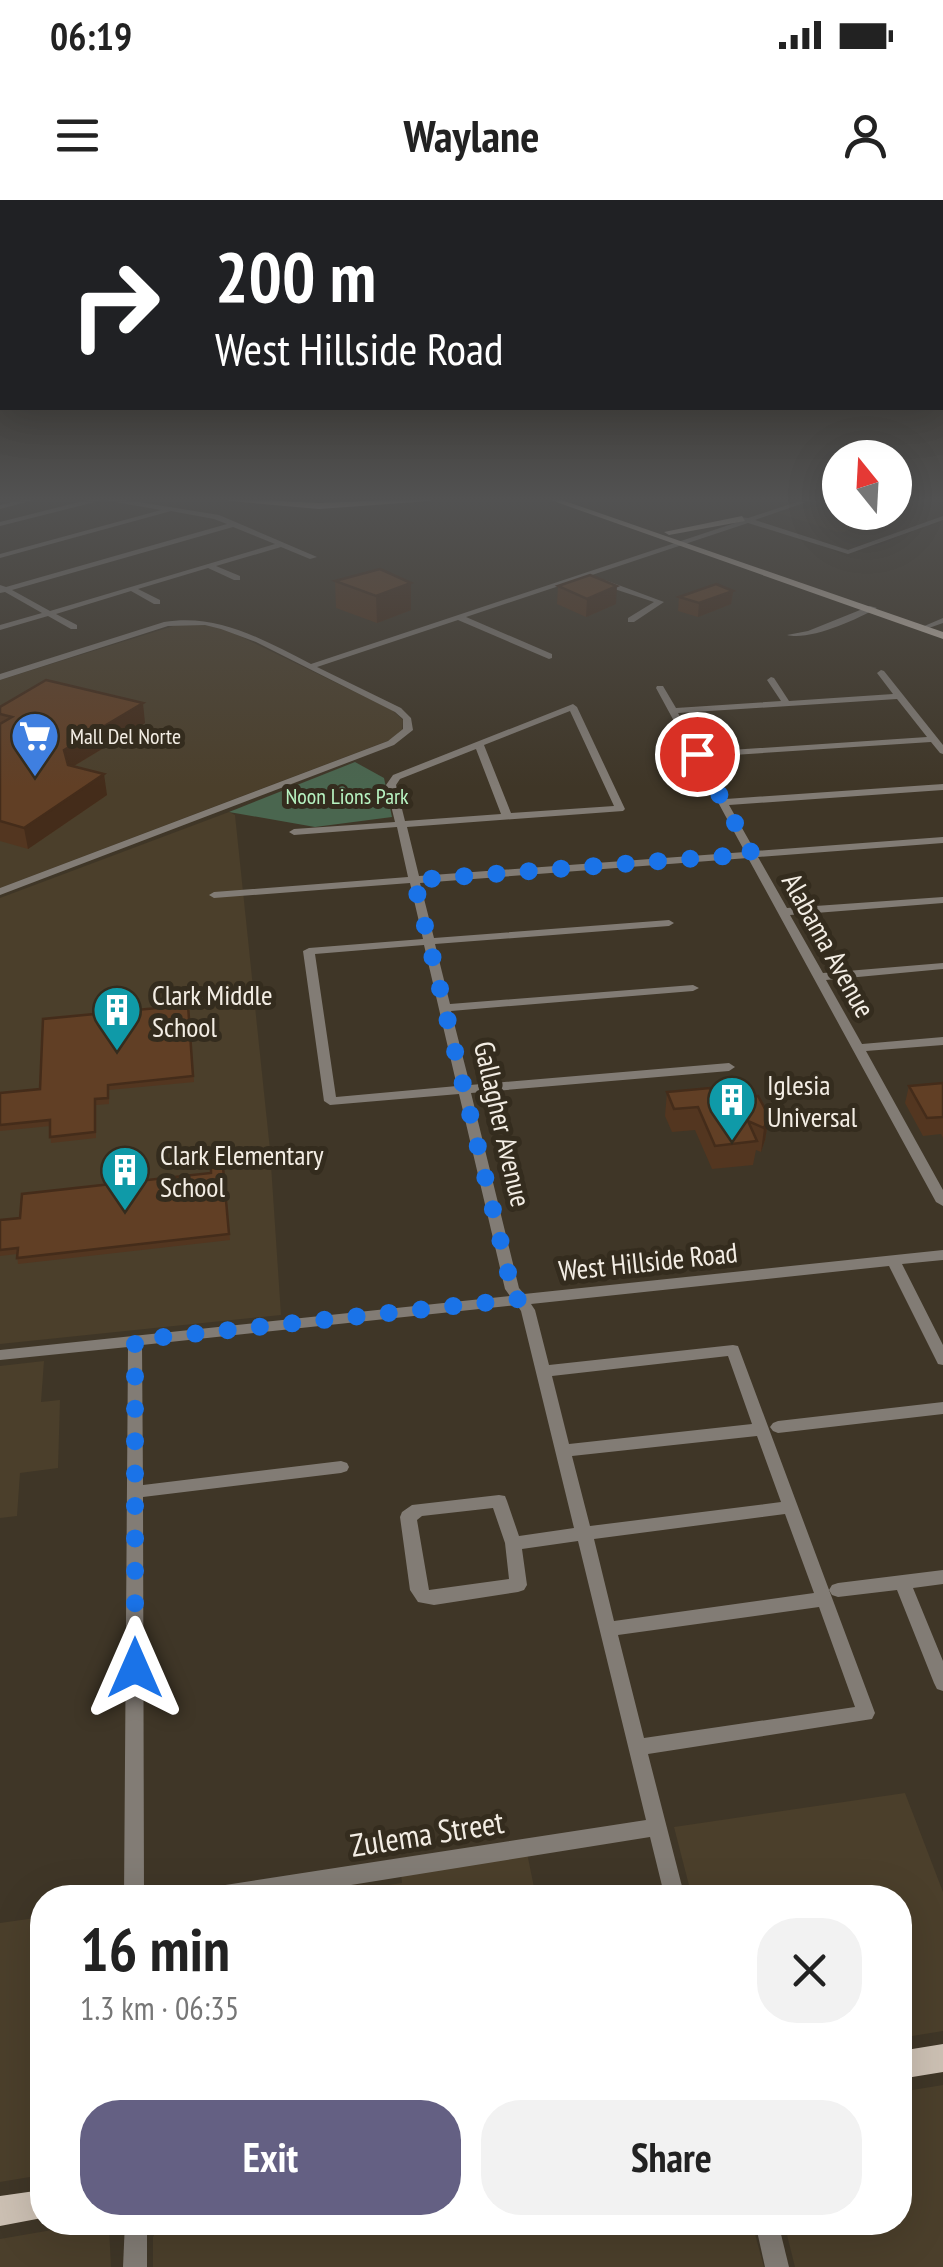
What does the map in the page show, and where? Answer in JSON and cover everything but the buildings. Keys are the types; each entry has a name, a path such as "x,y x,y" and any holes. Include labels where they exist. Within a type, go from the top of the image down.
{"main road":[{"path":"835,594 943,636"},
{"path":"912,2062 943,2058"},
{"path":"0,2211 30,2206"}],"street":[{"path":"13,594 74,628"},
{"path":"0,628 113,594"},
{"path":"143,594 158,602"},
{"path":"310,667 523,594"},
{"path":"630,620 660,602 639,594"},
{"path":"790,635 809,633 874,608"},
{"path":"458,617 549,656"},
{"path":"926,627 943,620"},
{"path":"0,677 186,621 225,625 408,718 408,730 392,743 0,892"},
{"path":"288,656 318,660 360,650"},
{"path":"881,673 943,751"},
{"path":"771,680 787,704"},
{"name":"Alabama Avenue","path":"660,688 943,1202"},
{"path":"673,711 900,696"},
{"name":"Gallagher Avenue","path":"508,817 620,809 573,707 392,781 512,1289 528,1310 672,1885"},
{"path":"697,754 933,738"},
{"path":"294,832 508,817 478,744"},
{"path":"723,802 943,786"},
{"path":"214,895 943,840"},
{"path":"783,912 943,900"},
{"path":"669,922 309,951 330,1101 729,1066"},
{"path":"818,976 943,966"},
{"path":"445,1008 693,988"},
{"path":"858,1048 943,1041"},
{"name":"West Hillside Road","path":"0,1355 943,1255"},
{"path":"893,1260 943,1360"},
{"path":"134,1885 135,1340"},
{"path":"543,1370 733,1350 770,1428 791,1507 831,1594 866,1713 638,1747"},
{"path":"564,1452 943,1408"},
{"path":"135,1492 341,1467"},
{"path":"499,1501 513,1543 518,1585 424,1597 408,1516 418,1510 499,1501"},
{"path":"513,1543 791,1507"},
{"path":"608,1629 943,1577"},
{"path":"902,1582 943,1683"},
{"name":"Zulema Street","path":"290,1885 658,1828"},
{"path":"135,2267 136,2235"},
{"path":"769,2235 777,2267"}],"shaded area":[{"path":"183,623 215,624 392,710 403,720 402,730 390,740 0,888 0,680"},
{"path":"229,812 235,815 270,1150 281,1315 0,1344 0,898"},
{"path":"44,1361 41,1402 60,1400 58,1468 20,1473 17,1516 0,1518 0,1366"},
{"path":"905,1793 943,1892 943,2031 912,2036 912,1885 689,1885 674,1827"},
{"path":"525,1843 534,1885 389,1885 402,1883 400,1862"},
{"path":"30,1919 30,2177 0,2182 0,1923"},
{"path":"943,2085 943,2267 795,2267 787,2235 912,2235 912,2090"},
{"path":"30,2234 109,2235 111,2267 0,2267 0,2239"},
{"path":"755,2235 764,2267 153,2267 153,2237"}],"green space":[{"name":"Noon Lions Park","path":"355,762 384,778 392,817 315,827 229,812"}],"place":[{"name":"Mall Del Norte","path":"35,778"},
{"name":"Clark Middle School","path":"117,1052"},
{"name":"Iglesia Universal","path":"732,1142"},
{"name":"Clark Elementary School","path":"125,1212"}],"route":[{"path":"135,1668 135,1340 520,1299 512,1289 414,880 752,854 697,754"}]}
